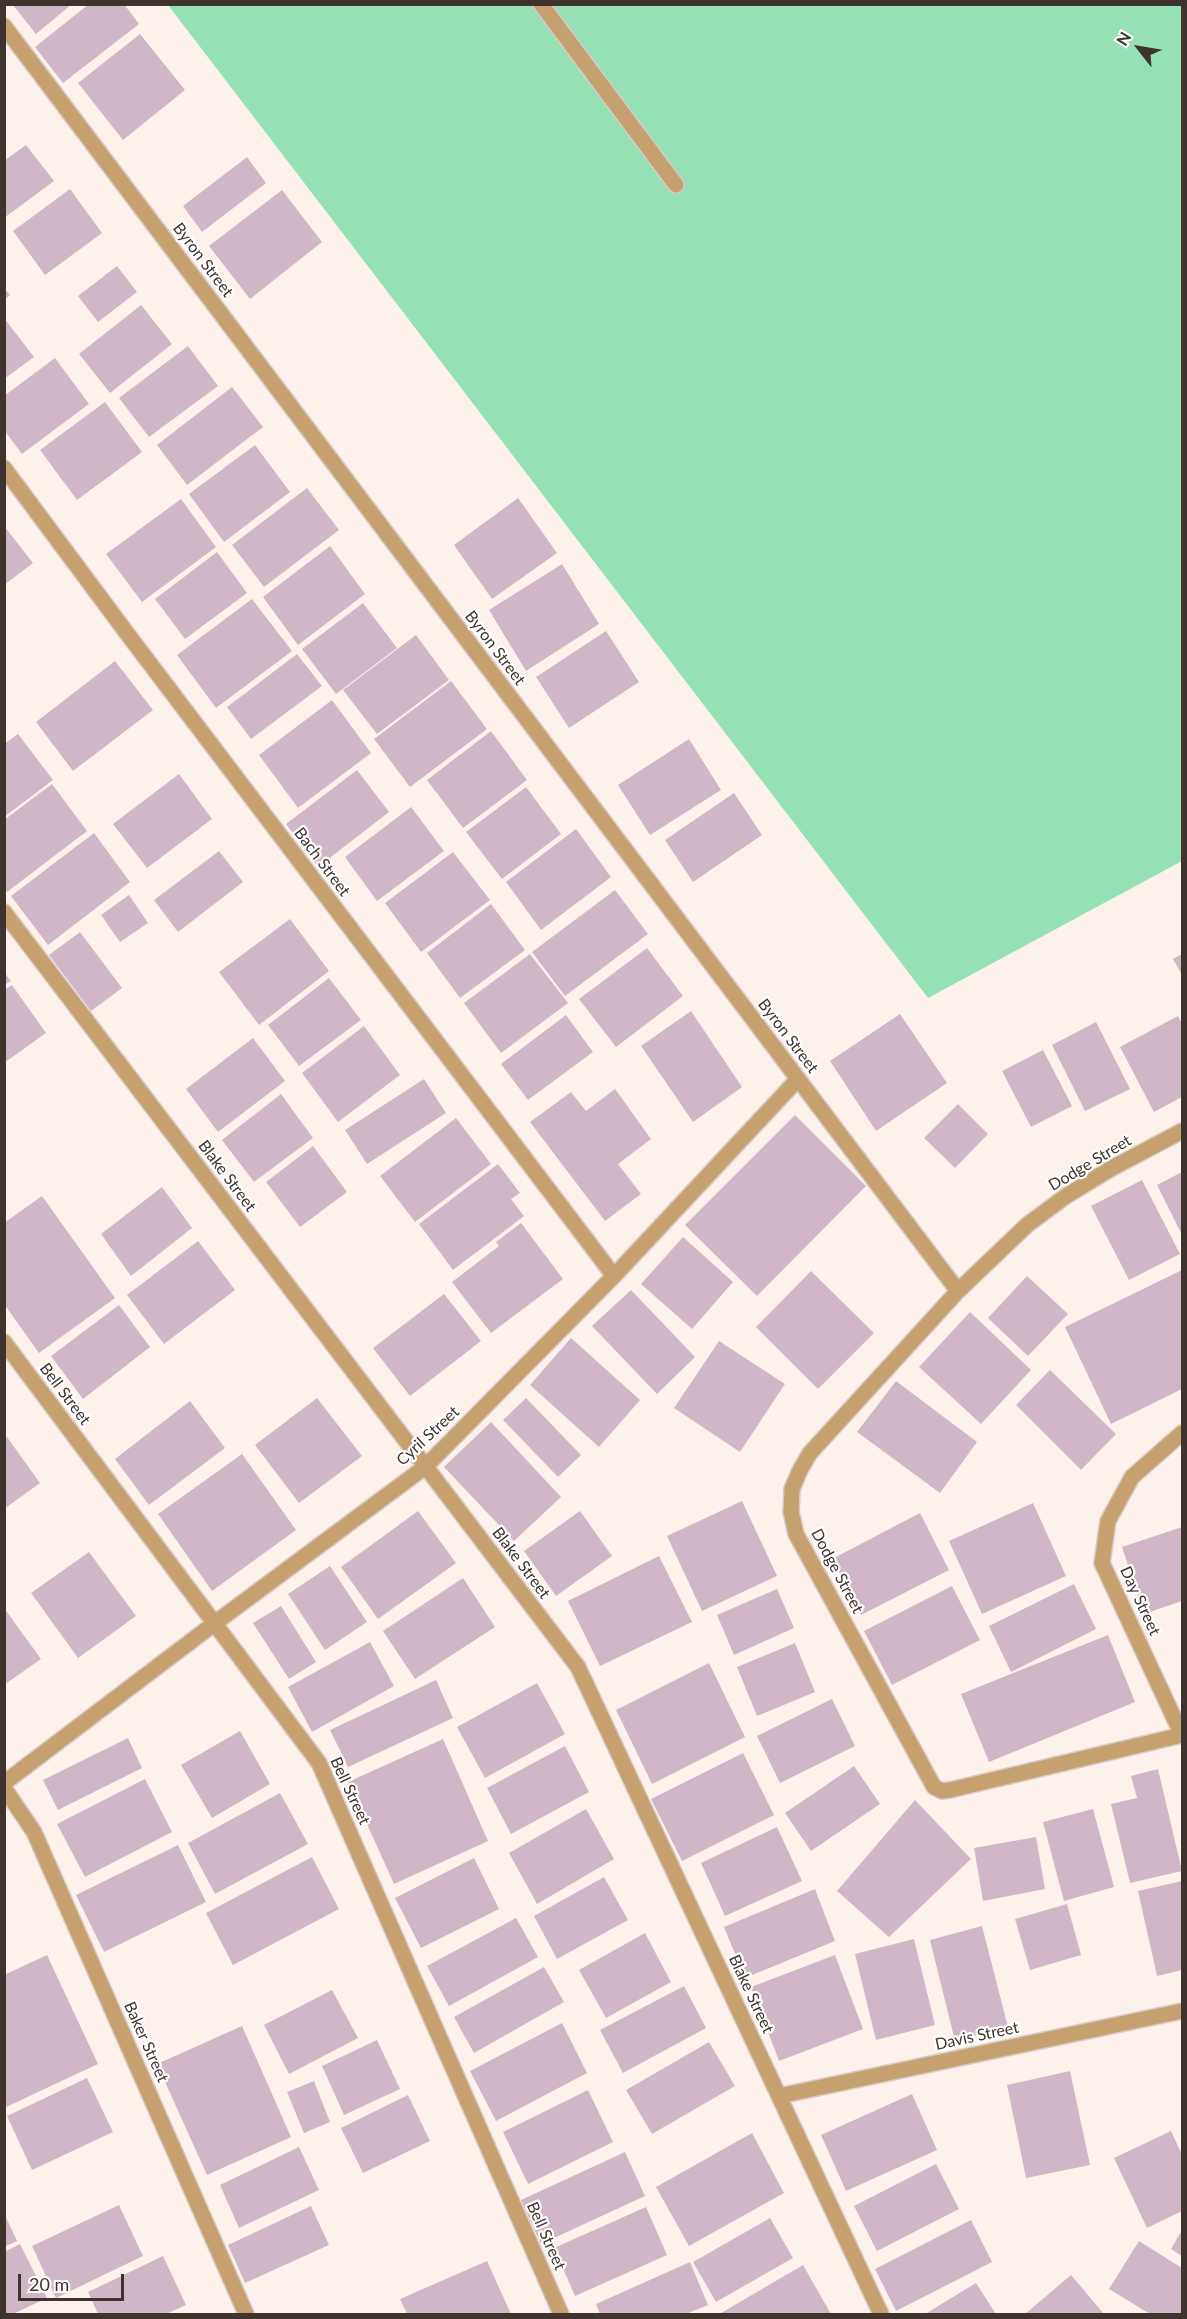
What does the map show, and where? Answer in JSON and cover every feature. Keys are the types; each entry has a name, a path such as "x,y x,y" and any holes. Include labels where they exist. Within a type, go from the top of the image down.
{"street":[{"path":"541,4 676,184"},
{"name":"Byron Street","path":"4,26 958,1291"},
{"name":"Bach Street","path":"4,468 136,646 614,1276"},
{"name":"Blake Street","path":"4,912 578,1667 881,2314"},
{"name":"Cyril Street","path":"4,1783 425,1467 614,1276 798,1079"},
{"name":"Dodge Street","path":"1182,1131 1112,1168 1066,1196 1027,1226 958,1291 810,1453 792,1489 791,1512 796,1534 934,1787 942,1791 950,1790 1182,1735"},
{"name":"Bell Street","path":"4,1342 319,1763 561,2314"},
{"name":"Day Street","path":"1182,1432 1132,1477 1108,1521 1102,1563 1182,1735"},
{"name":"Baker Street","path":"4,1788 34,1832 246,2314"},
{"name":"Davis Street","path":"779,2096 1182,2011"}],"green space":[{"path":"168,5 1182,5 1182,861 928,998"}],"building":[{"path":"12,4 72,4 36,34"},
{"path":"89,4 124,4 139,24 63,83 35,47"},
{"path":"140,34 185,90 123,140 78,83"},
{"path":"26,145 54,181 4,218 4,161"},
{"path":"247,157 266,183 202,232 183,206"},
{"path":"70,189 102,233 45,275 13,231"},
{"path":"282,190 322,242 250,299 209,246"},
{"path":"117,266 137,292 98,322 78,296"},
{"path":"4,288 10,295 4,300"},
{"path":"141,305 172,344 110,393 79,354"},
{"path":"4,318 34,357 4,379"},
{"path":"188,346 218,386 149,437 119,398"},
{"path":"55,358 89,404 22,454 4,430 4,396"},
{"path":"232,387 263,427 187,485 157,445"},
{"path":"105,402 142,452 77,500 40,450"},
{"path":"255,445 290,492 224,542 189,494"},
{"path":"307,488 339,530 264,587 232,545"},
{"path":"518,498 557,553 492,599 454,545"},
{"path":"181,499 216,547 142,602 106,554"},
{"path":"4,526 33,563 4,585"},
{"path":"330,546 365,594 298,645 263,597"},
{"path":"217,552 247,593 185,639 155,599"},
{"path":"562,564 599,624 526,671 489,610"},
{"path":"252,599 292,651 216,708 177,655"},
{"path":"363,603 397,648 336,694 302,649"},
{"path":"606,631 639,682 569,728 536,677"},
{"path":"416,635 449,680 377,734 343,690"},
{"path":"297,654 322,686 251,739 227,707"},
{"path":"115,661 153,710 73,771 36,722"},
{"path":"451,681 487,729 410,787 374,739"},
{"path":"332,700 371,753 298,808 259,755"},
{"path":"491,731 527,780 463,828 427,780"},
{"path":"18,734 53,780 4,817 4,744"},
{"path":"689,739 721,790 650,835 618,785"},
{"path":"357,770 389,812 318,867 286,824"},
{"path":"179,774 212,819 147,868 113,824"},
{"path":"52,784 87,831 7,892 4,888 4,820"},
{"path":"526,787 561,834 502,879 466,832"},
{"path":"734,793 762,835 693,882 665,840"},
{"path":"411,807 444,851 377,901 345,857"},
{"path":"576,829 611,877 541,930 506,882"},
{"path":"94,833 130,882 48,945 11,896"},
{"path":"219,851 243,882 178,932 154,900"},
{"path":"453,852 490,900 421,952 385,903"},
{"path":"615,890 648,934 565,996 532,952"},
{"path":"129,895 148,923 120,942 101,915"},
{"path":"491,904 525,950 460,998 427,953"},
{"path":"290,919 329,971 259,1025 219,972"},
{"path":"80,932 122,988 91,1011 49,955"},
{"path":"647,948 683,996 616,1047 579,999"},
{"path":"530,954 568,1003 501,1053 464,1003"},
{"path":"1182,954 1182,975 1173,959"},
{"path":"4,972 11,981 4,985"},
{"path":"329,978 361,1020 299,1066 268,1025"},
{"path":"12,985 46,1033 4,1063 4,990"},
{"path":"691,1011 742,1087 693,1122 641,1046"},
{"path":"900,1014 947,1083 876,1131 830,1061"},
{"path":"566,1015 593,1052 528,1100 501,1064"},
{"path":"1178,1016 1182,1024 1182,1097 1154,1112 1120,1047"},
{"path":"1096,1022 1130,1089 1085,1111 1052,1045"},
{"path":"364,1026 400,1075 338,1122 302,1073"},
{"path":"253,1038 285,1081 218,1132 186,1089"},
{"path":"1043,1050 1072,1106 1031,1127 1002,1071"},
{"path":"424,1079 446,1113 367,1164 345,1130"},
{"path":"615,1089 651,1139 618,1164 641,1194 605,1221 530,1122 571,1092 586,1111"},
{"path":"281,1094 313,1138 254,1182 222,1140"},
{"path":"958,1104 988,1134 955,1168 924,1138"},
{"path":"795,1115 866,1186 757,1296 685,1225"},
{"path":"456,1118 491,1164 415,1222 380,1176"},
{"path":"313,1146 347,1192 300,1227 266,1182"},
{"path":"498,1164 520,1193 511,1199 524,1216 453,1270 419,1224"},
{"path":"1182,1172 1182,1235 1157,1185"},
{"path":"1142,1180 1180,1254 1129,1280 1091,1206"},
{"path":"162,1187 192,1228 131,1276 101,1234"},
{"path":"42,1196 115,1298 39,1353 4,1304 4,1223"},
{"path":"521,1223 563,1279 491,1333 452,1282 499,1246 496,1242"},
{"path":"683,1237 733,1282 692,1329 641,1284"},
{"path":"198,1241 235,1290 164,1344 127,1295"},
{"path":"1182,1270 1182,1389 1111,1424 1065,1327"},
{"path":"811,1271 874,1333 818,1389 756,1327"},
{"path":"1027,1276 1068,1314 1028,1356 988,1318"},
{"path":"631,1290 695,1357 657,1394 592,1326"},
{"path":"444,1294 481,1341 410,1396 373,1348"},
{"path":"119,1305 150,1347 83,1399 51,1356"},
{"path":"970,1312 1031,1370 981,1424 919,1367"},
{"path":"571,1338 640,1400 599,1447 530,1385"},
{"path":"719,1341 785,1384 740,1452 674,1408"},
{"path":"1050,1370 1116,1434 1081,1470 1016,1405"},
{"path":"896,1381 977,1442 940,1493 857,1432"},
{"path":"317,1398 362,1456 299,1503 255,1445"},
{"path":"526,1398 581,1455 558,1477 503,1420"},
{"path":"190,1401 225,1448 149,1505 115,1459"},
{"path":"491,1422 561,1497 514,1541 444,1467"},
{"path":"7,1437 40,1483 4,1509 4,1439"},
{"path":"242,1454 296,1530 212,1591 158,1514"},
{"path":"742,1501 777,1576 702,1611 667,1536"},
{"path":"1033,1503 1066,1576 982,1614 949,1541"},
{"path":"418,1511 456,1563 378,1619 341,1567"},
{"path":"580,1511 612,1556 556,1596 524,1551"},
{"path":"920,1513 949,1570 861,1615 832,1559"},
{"path":"1182,1527 1182,1601 1144,1614 1122,1547"},
{"path":"89,1552 136,1616 78,1658 31,1593"},
{"path":"659,1556 692,1622 600,1666 568,1601"},
{"path":"330,1566 367,1622 325,1650 288,1594"},
{"path":"463,1578 495,1627 415,1679 383,1631"},
{"path":"1074,1584 1096,1629 1011,1672 989,1626"},
{"path":"952,1586 980,1640 892,1685 864,1631"},
{"path":"777,1589 794,1628 734,1655 717,1615"},
{"path":"281,1606 316,1662 289,1679 253,1623"},
{"path":"4,1608 41,1659 4,1685"},
{"path":"1108,1635 1135,1702 989,1762 961,1694"},
{"path":"370,1642 394,1686 312,1732 288,1687"},
{"path":"795,1643 815,1692 757,1716 737,1667"},
{"path":"709,1663 745,1737 652,1784 616,1710"},
{"path":"436,1680 453,1718 348,1767 330,1730"},
{"path":"537,1683 565,1734 485,1778 457,1727"},
{"path":"832,1699 855,1746 780,1783 757,1736"},
{"path":"240,1731 270,1784 212,1818 181,1765"},
{"path":"128,1738 142,1768 58,1810 43,1780"},
{"path":"443,1739 488,1841 394,1884 348,1782"},
{"path":"565,1746 589,1792 511,1834 487,1788"},
{"path":"743,1753 774,1815 682,1861 651,1799"},
{"path":"854,1766 880,1804 811,1851 785,1813"},
{"path":"1158,1769 1182,1871 1130,1883 1111,1804 1137,1798 1131,1776"},
{"path":"145,1779 172,1832 85,1877 57,1824"},
{"path":"280,1793 308,1844 215,1894 188,1843"},
{"path":"915,1800 971,1859 889,1937 837,1891"},
{"path":"586,1809 614,1859 537,1904 509,1853"},
{"path":"1093,1809 1114,1887 1064,1901 1043,1822"},
{"path":"777,1827 802,1881 725,1916 701,1863"},
{"path":"1036,1837 1045,1889 983,1901 974,1848"},
{"path":"178,1845 206,1902 104,1952 76,1895"},
{"path":"312,1857 339,1909 233,1965 206,1913"},
{"path":"474,1858 499,1909 421,1948 395,1898"},
{"path":"604,1877 628,1920 557,1959 534,1916"},
{"path":"1182,1881 1182,1970 1157,1976 1138,1891"},
{"path":"815,1889 835,1941 745,1978 724,1927"},
{"path":"1067,1904 1081,1955 1030,1970 1015,1919"},
{"path":"516,1918 538,1957 449,2006 427,1966"},
{"path":"982,1926 1008,2027 955,2041 930,1940"},
{"path":"645,1933 671,1982 606,2018 579,1970"},
{"path":"914,1939 935,2025 876,2040 855,1954"},
{"path":"47,1955 98,2064 4,2108 4,1975"},
{"path":"835,1955 863,2029 779,2061 751,1987"},
{"path":"544,1967 564,2002 474,2053 454,2017"},
{"path":"684,1986 706,2028 623,2073 600,2030"},
{"path":"332,1990 358,2038 289,2074 264,2025"},
{"path":"562,2023 587,2073 496,2121 470,2071"},
{"path":"242,2026 291,2137 207,2175 157,2064"},
{"path":"377,2040 400,2089 344,2115 322,2066"},
{"path":"709,2042 735,2086 652,2134 626,2090"},
{"path":"1070,2071 1090,2165 1026,2178 1007,2085"},
{"path":"87,2078 113,2132 32,2170 7,2116"},
{"path":"314,2081 330,2122 304,2133 287,2092"},
{"path":"588,2090 613,2142 528,2184 503,2132"},
{"path":"912,2094 937,2150 846,2191 821,2135"},
{"path":"408,2095 430,2141 363,2173 341,2128"},
{"path":"1171,2131 1182,2155 1182,2211 1147,2228 1114,2158"},
{"path":"752,2133 784,2193 689,2246 656,2187"},
{"path":"299,2147 319,2190 239,2228 220,2185"},
{"path":"625,2152 645,2196 541,2244 521,2200"},
{"path":"936,2164 959,2209 877,2251 854,2206"},
{"path":"119,2205 143,2256 56,2298 32,2246"},
{"path":"311,2206 329,2245 245,2283 228,2245"},
{"path":"646,2207 667,2255 575,2296 554,2248"},
{"path":"4,2213 17,2241 4,2247"},
{"path":"770,2218 793,2258 716,2302 693,2262"},
{"path":"971,2220 992,2262 896,2311 875,2269"},
{"path":"1182,2230 1182,2256 1171,2249"},
{"path":"1139,2241 1182,2268 1182,2314 1150,2314 1109,2289"},
{"path":"20,2244 47,2298 13,2314 4,2314 4,2252"},
{"path":"163,2256 186,2305 166,2314 98,2314 88,2292"},
{"path":"487,2261 511,2314 407,2314 400,2299"},
{"path":"690,2262 708,2305 686,2314 600,2314 596,2304"},
{"path":"803,2265 831,2314 721,2313"},
{"path":"1071,2275 1104,2314 1025,2314"},
{"path":"976,2283 996,2314 925,2314"}]}
